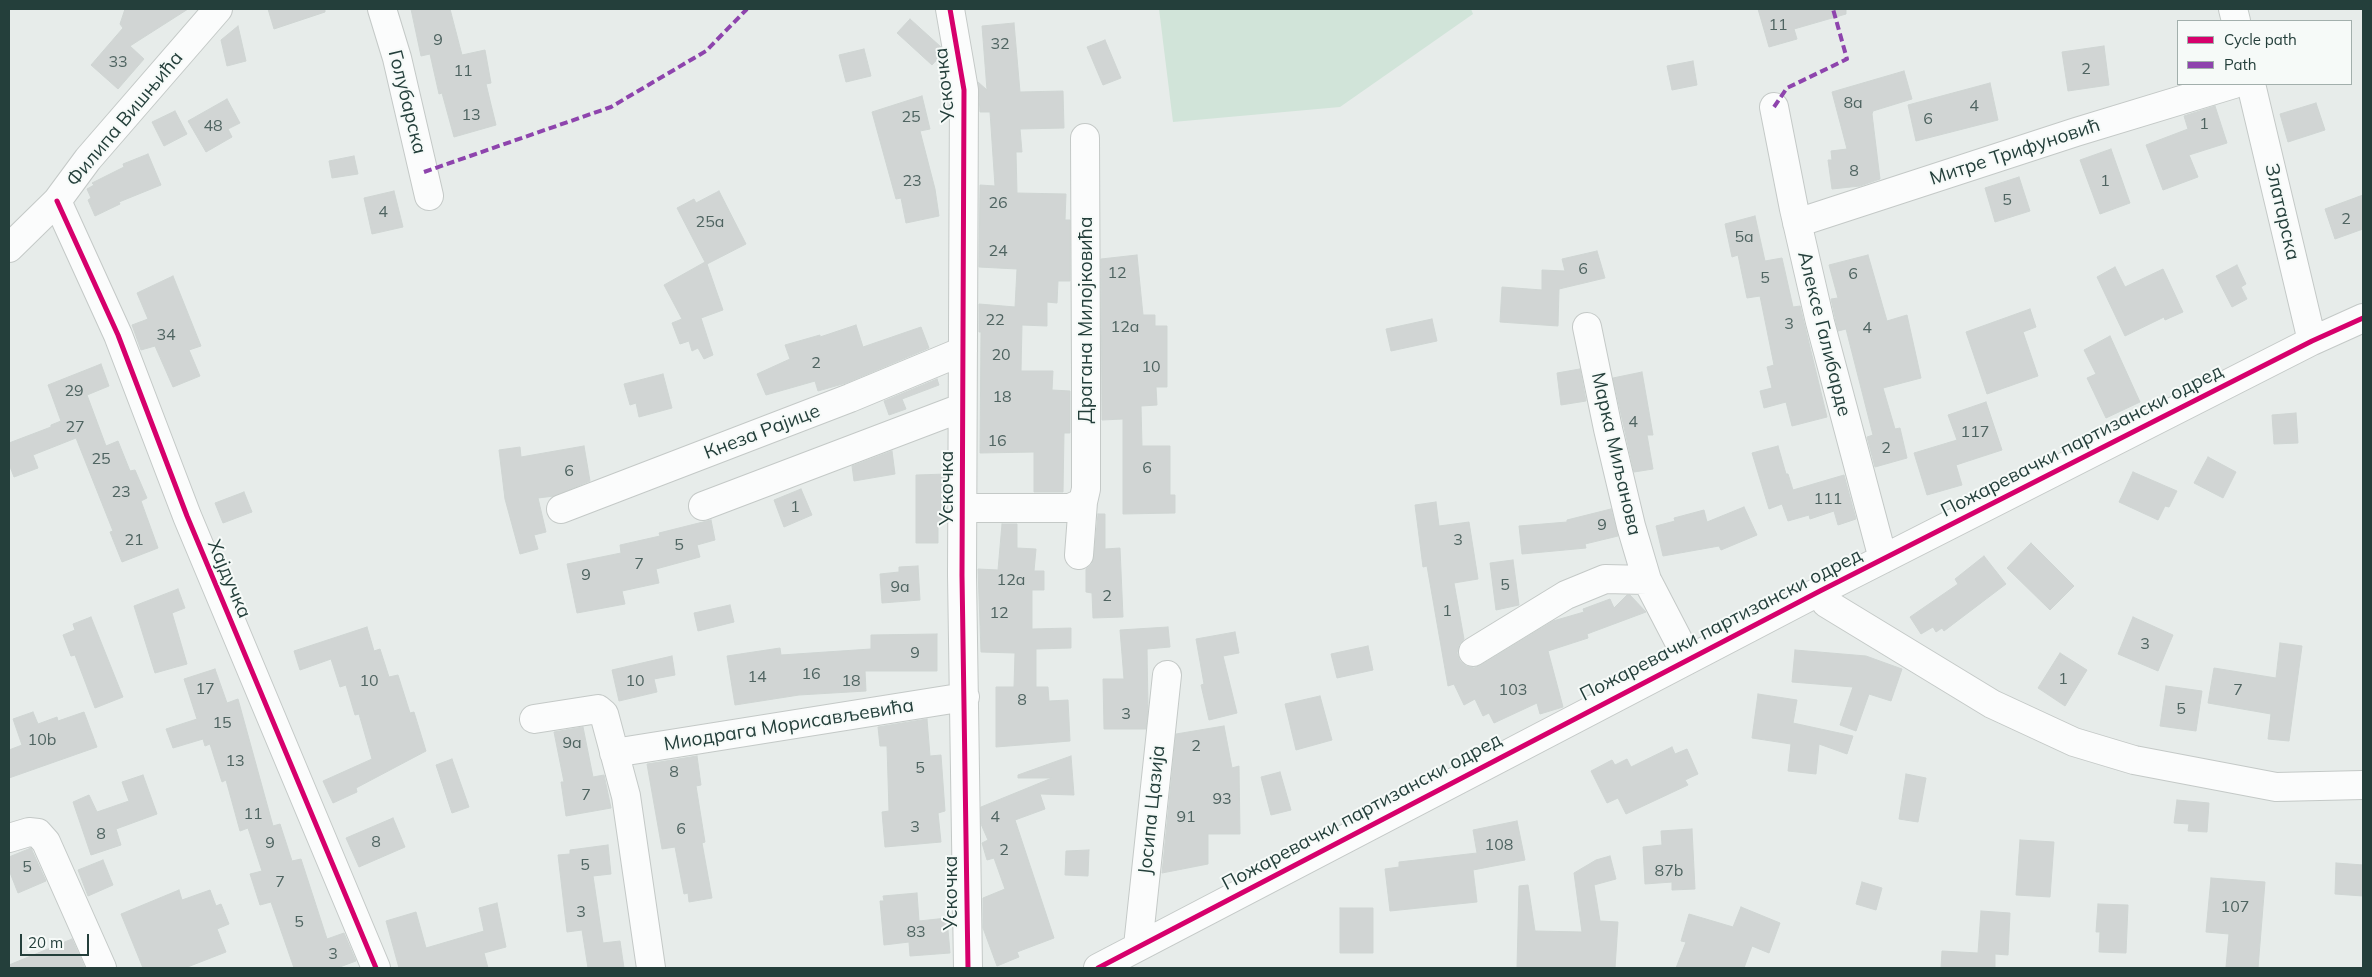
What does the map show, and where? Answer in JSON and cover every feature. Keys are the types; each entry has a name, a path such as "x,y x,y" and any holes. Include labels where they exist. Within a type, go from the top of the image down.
{"street":[{"name":"Филипа Вишњића","path":"9,248 57,201 88,159 218,9"},
{"name":"Голубарска","path":"382,9 397,58 429,196"},
{"name":"Ускочка","path":"950,9 964,90 961,408 968,968"},
{"name":"Митре Трифуновић","path":"1797,223 2076,132 2231,85"},
{"name":"Златарска","path":"2251,85 2312,341"},
{"name":"Алексе Галибарде","path":"1774,107 1797,223 1883,559"},
{"name":"Драгана Милојковића","path":"1079,555 1083,502 1086,489 1084,138"},
{"name":"Хајдучка","path":"57,201 118,335 186,516 376,968"},
{"name":"Пожаревачки партизански одред","path":"1098,968 1820,591 2312,341 2363,318"},
{"name":"Марка Миљанова","path":"1587,328 1610,439 1647,580 1688,659"},
{"name":"Кнеза Рајице","path":"560,509 850,398 963,351"},
{"path":"703,506 961,408"},
{"path":"963,508 1070,508 1083,502"},
{"path":"1473,652 1566,595 1606,579 1647,580"},
{"path":"1820,591 1826,603 1992,704 2074,742 2134,760 2276,787 2363,785"},
{"name":"Јосипа Цазија","path":"1138,946 1167,675"},
{"name":"Миодрага Морисављевића","path":"614,753 965,697"},
{"path":"534,719 598,709 604,714 626,796 651,968"},
{"path":"9,838 29,832 38,833 46,842 102,968"}],"green space":[{"path":"1159,9 1471,9 1473,14 1340,107 1173,122"}],"building":[{"path":"125,9 188,9 130,46 144,59 118,89 91,65 123,28 120,24"},
{"path":"268,9 325,9 325,12 274,29"},
{"path":"411,9 450,9 462,55 485,50 491,83 486,84 496,125 454,137 442,93 439,94 430,54 421,56"},
{"path":"1758,9 1846,9 1846,14 1794,29 1797,39 1769,47"},
{"path":"910,19 941,47 942,54 932,65 897,33"},
{"path":"1014,23 1020,92 1063,91 1064,128 1020,129 1022,152 1016,152 1017,193 1066,194 1065,220 1070,220 1070,281 1058,281 1057,303 1047,302 1047,326 1022,325 1021,371 1053,371 1052,390 1070,391 1070,433 1064,433 1063,492 1034,492 1034,452 980,453 981,332 979,332 979,304 1015,307 1017,269 979,267 980,185 995,186 990,112 980,112 978,82 987,90 982,26"},
{"path":"238,26 246,61 227,66 221,40"},
{"path":"1105,40 1121,78 1103,85 1087,47"},
{"path":"2104,46 2109,85 2068,91 2062,52"},
{"path":"864,49 871,76 846,82 839,55"},
{"path":"1693,61 1697,85 1672,90 1667,66"},
{"path":"1904,71 1912,99 1873,111 1872,114 1880,179 1860,186 1832,189 1828,160 1832,160 1831,151 1847,149 1832,92"},
{"path":"1990,83 1998,120 1916,141 1908,105"},
{"path":"922,96 930,129 920,131 935,189 939,216 906,223 901,198 896,199 872,112"},
{"path":"227,99 240,123 228,129 232,137 206,152 188,121"},
{"path":"2316,103 2325,130 2288,142 2280,114"},
{"path":"2215,106 2227,143 2189,155 2198,177 2163,190 2146,145 2188,129 2184,116"},
{"path":"175,111 187,134 164,146 152,122"},
{"path":"2111,149 2130,203 2100,214 2080,160"},
{"path":"148,154 161,185 119,202 120,204 95,216 88,200 91,198 87,189 94,185 92,183 124,167 123,164"},
{"path":"354,156 358,174 332,178 329,161"},
{"path":"2019,177 2030,211 1995,222 1985,188"},
{"path":"394,191 403,227 372,234 364,198"},
{"path":"719,191 746,244 707,264 723,310 701,318 713,355 704,359 698,348 692,351 689,341 680,344 672,323 682,319 664,285 705,262 677,208 694,199 696,203"},
{"path":"2363,195 2363,229 2335,239 2325,209"},
{"path":"1755,216 1765,261 1782,258 1793,307 1800,306 1827,417 1792,426 1786,402 1764,408 1760,391 1772,388 1767,367 1774,365 1760,296 1747,298 1738,255 1732,257 1725,224"},
{"path":"1597,251 1605,278 1559,289 1558,326 1500,322 1502,287 1542,290 1542,270 1565,271 1562,259"},
{"path":"1137,255 1143,315 1155,315 1155,326 1167,326 1167,387 1156,387 1157,405 1141,406 1142,446 1170,446 1170,495 1175,495 1175,513 1123,514 1123,419 1102,420 1101,259"},
{"path":"1868,255 1887,321 1907,315 1921,378 1883,388 1895,429 1900,428 1907,458 1875,467 1867,437 1873,435 1846,329 1838,331 1831,299 1838,298 1829,265"},
{"path":"2237,265 2246,284 2241,287 2247,299 2232,307 2216,276"},
{"path":"2115,267 2125,287 2163,269 2183,312 2165,320 2164,317 2125,336 2097,277"},
{"path":"173,276 201,346 189,350 200,376 173,387 155,346 141,350 132,325 148,319 137,293"},
{"path":"2030,309 2036,327 2023,332 2038,376 1987,394 1966,332"},
{"path":"1432,319 1437,341 1391,351 1386,329"},
{"path":"856,325 863,347 921,327 929,348 846,383 818,391 815,381 766,395 757,374 790,359 785,345 820,335 820,337"},
{"path":"2110,336 2140,402 2106,418 2087,378 2096,374 2084,350"},
{"path":"101,364 109,386 87,395 106,446 118,441 130,471 135,470 147,498 141,501 158,548 122,562 110,532 113,531 76,438 33,455 38,468 14,477 9,464 9,443 51,427 51,425 61,421 48,385"},
{"path":"1580,369 1586,401 1561,405 1557,373"},
{"path":"1642,372 1653,435 1647,435 1653,469 1634,472 1613,378"},
{"path":"663,374 672,408 639,417 636,403 630,405 624,384"},
{"path":"937,379 939,385 902,399 906,409 889,415 884,401"},
{"path":"1986,402 2002,450 1956,465 1962,485 1927,495 1914,453 1957,440 1948,415"},
{"path":"2296,413 2298,443 2274,444 2272,415"},
{"path":"584,446 590,481 554,496 538,498 546,532 534,535 538,549 520,554 505,499 499,450 520,447 521,457"},
{"path":"1778,446 1793,490 1844,475 1856,519 1838,525 1834,511 1810,519 1809,515 1788,521 1782,504 1769,509 1752,453"},
{"path":"892,451 895,474 854,481 852,466"},
{"path":"2208,457 2236,472 2223,498 2194,483"},
{"path":"2133,472 2177,491 2169,507 2165,506 2158,520 2119,502"},
{"path":"947,474 946,522 938,522 938,543 916,543 916,475"},
{"path":"801,489 812,515 784,527 774,500"},
{"path":"244,492 252,512 223,523 215,503"},
{"path":"1436,502 1439,526 1469,522 1478,579 1454,583 1464,639 1459,645 1457,653 1460,661 1466,666 1474,668 1481,665 1553,621 1584,612 1583,609 1610,599 1614,608 1627,595 1630,595 1646,612 1587,634 1588,638 1548,651 1563,707 1540,714 1537,703 1494,723 1489,713 1483,716 1475,699 1464,705 1454,684 1448,686 1427,566 1423,567 1415,505"},
{"path":"1744,507 1757,535 1721,550 1719,546 1663,556 1656,526 1675,521 1674,518 1704,510 1707,522"},
{"path":"1611,509 1618,536 1585,544 1586,548 1522,554 1519,526 1567,522 1567,520"},
{"path":"1098,514 1105,514 1105,549 1120,548 1123,617 1093,618 1092,593 1086,592 1086,569 1092,564 1094,557"},
{"path":"711,520 715,540 697,545 700,557 656,569 659,583 622,591 625,604 577,613 567,564 621,553 620,545 660,536 659,533"},
{"path":"1002,524 1017,524 1017,548 1036,549 1034,571 1044,571 1044,590 1032,590 1032,629 1071,628 1071,648 1036,649 1036,687 1048,687 1049,701 1068,700 1070,741 996,747 996,687 1014,687 1015,653 981,652 978,569 998,570"},
{"path":"2031,543 2074,586 2050,610 2007,568"},
{"path":"1984,556 2006,584 1944,631 1942,628 1936,632 1933,627 1921,634 1910,617 1958,584 1955,579"},
{"path":"1513,560 1519,605 1496,610 1490,563"},
{"path":"918,566 920,600 882,603 880,574 899,572 899,567"},
{"path":"178,589 185,608 172,613 187,664 155,673 134,606"},
{"path":"730,605 734,622 698,631 694,613"},
{"path":"91,617 123,697 95,708 75,655 71,656 63,635 75,630 73,624"},
{"path":"2133,617 2173,635 2158,671 2118,654"},
{"path":"367,627 374,651 380,649 389,677 398,675 410,713 414,712 426,751 356,788 357,792 333,803 323,781 372,759 359,714 355,715 346,685 340,687 331,659 300,670 294,651"},
{"path":"1168,627 1170,647 1147,649 1148,708 1146,729 1104,729 1103,679 1124,679 1120,630"},
{"path":"1235,632 1239,653 1223,656 1237,713 1209,720 1201,685 1204,684 1196,639"},
{"path":"937,634 937,671 865,671 866,691 799,695 735,705 727,656 780,648 781,655 871,649 871,635"},
{"path":"2280,643 2302,646 2289,741 2268,739 2271,714 2208,703 2214,668 2276,678"},
{"path":"1368,646 1373,670 1337,678 1331,654"},
{"path":"1795,650 1866,656 1902,669 1891,701 1869,694 1856,731 1840,725 1853,687 1792,682"},
{"path":"2060,653 2087,670 2065,706 2038,688"},
{"path":"672,656 675,675 654,679 657,692 619,701 612,670"},
{"path":"215,669 227,703 238,699 273,826 280,824 292,861 301,859 327,939 344,933 356,961 337,968 294,968 271,902 260,905 250,874 262,871 248,828 240,831 226,780 222,782 210,744 205,746 203,739 173,748 166,729 197,719 184,679"},
{"path":"2166,686 2202,691 2196,731 2160,726"},
{"path":"1758,694 1797,700 1793,723 1853,736 1847,754 1819,744 1816,774 1788,771 1791,744 1752,738"},
{"path":"1320,696 1332,740 1296,750 1285,704"},
{"path":"33,712 38,724 57,717 58,721 84,712 97,747 9,778 9,750 22,745 13,719"},
{"path":"927,719 930,756 941,755 945,811 938,813 941,842 885,847 882,812 889,811 887,746 880,746 878,727"},
{"path":"1224,726 1232,768 1239,766 1240,834 1208,834 1208,864 1162,873 1176,734"},
{"path":"583,727 593,777 604,775 611,808 566,816 561,782 564,782 554,732"},
{"path":"1672,747 1675,754 1687,749 1698,774 1685,780 1688,785 1626,814 1618,798 1607,803 1591,771 1612,760 1615,765 1627,759 1631,767"},
{"path":"697,756 701,785 696,786 705,842 702,843 712,898 689,902 688,893 684,894 675,847 662,849 647,764"},
{"path":"1071,756 1074,795 1040,794 1045,809 1015,820 1054,938 1017,952 1019,957 997,966 983,928 983,898 1005,889 994,858 987,860 982,843 988,840 981,824 981,807 1052,778 1018,778 1018,775"},
{"path":"452,759 469,807 452,813 436,765"},
{"path":"1280,772 1291,810 1271,815 1261,777"},
{"path":"1906,774 1926,778 1918,822 1899,819"},
{"path":"143,775 157,814 116,829 121,845 91,855 73,802 89,795 97,812 129,801 122,782"},
{"path":"2177,800 2209,803 2207,832 2188,831 2189,824 2174,823"},
{"path":"393,818 405,847 359,867 346,838"},
{"path":"1517,821 1525,860 1473,870 1477,902 1390,911 1385,869 1399,867 1399,862 1477,853 1473,830"},
{"path":"1692,829 1695,889 1672,890 1672,882 1645,884 1643,847 1662,845 1661,831"},
{"path":"2020,840 2054,842 2050,897 2016,895"},
{"path":"608,845 611,874 593,876 603,943 620,941 624,968 588,968 582,930 567,932 558,855 570,854 570,850"},
{"path":"31,848 46,881 18,893 9,870 9,857"},
{"path":"1089,850 1088,876 1065,875 1066,851"},
{"path":"1610,856 1616,879 1594,885 1600,921 1618,922 1615,968 1517,968 1519,886 1528,885 1535,931 1582,932 1574,873 1596,860"},
{"path":"103,860 113,885 88,896 78,870"},
{"path":"2336,863 2363,865 2363,896 2335,894"},
{"path":"2211,878 2265,882 2258,968 2226,967 2229,934 2206,932"},
{"path":"1862,882 1882,888 1876,910 1856,904"},
{"path":"179,890 182,900 210,890 216,906 221,904 229,924 217,929 226,952 185,968 143,968 121,914"},
{"path":"917,893 919,921 947,918 950,953 910,956 909,942 884,945 880,901 884,901 883,896"},
{"path":"497,903 506,947 484,953 488,968 399,968 386,921 416,912 426,948 484,931 479,908"},
{"path":"2098,904 2128,905 2126,953 2099,952 2100,932 2096,932"},
{"path":"1741,907 1780,923 1769,953 1752,946 1744,968 1676,968 1686,942 1681,941 1689,914 1733,927"},
{"path":"1340,908 1373,908 1373,953 1340,953"},
{"path":"1981,911 2010,913 2008,955 1995,954 1995,968 1941,968 1942,951 1978,953"},
{"path":"72,939 85,968 9,968 9,965"}],"marked path":[{"path":"424,172 611,107 706,51 747,9"},
{"path":"1774,107 1787,88 1847,59 1833,9"}],"cycle path":[{"path":"950,9 964,90 962,575 968,968"},
{"path":"57,201 118,335 187,516 376,968"},
{"path":"1098,968 1820,591 2312,341 2363,318"}]}
